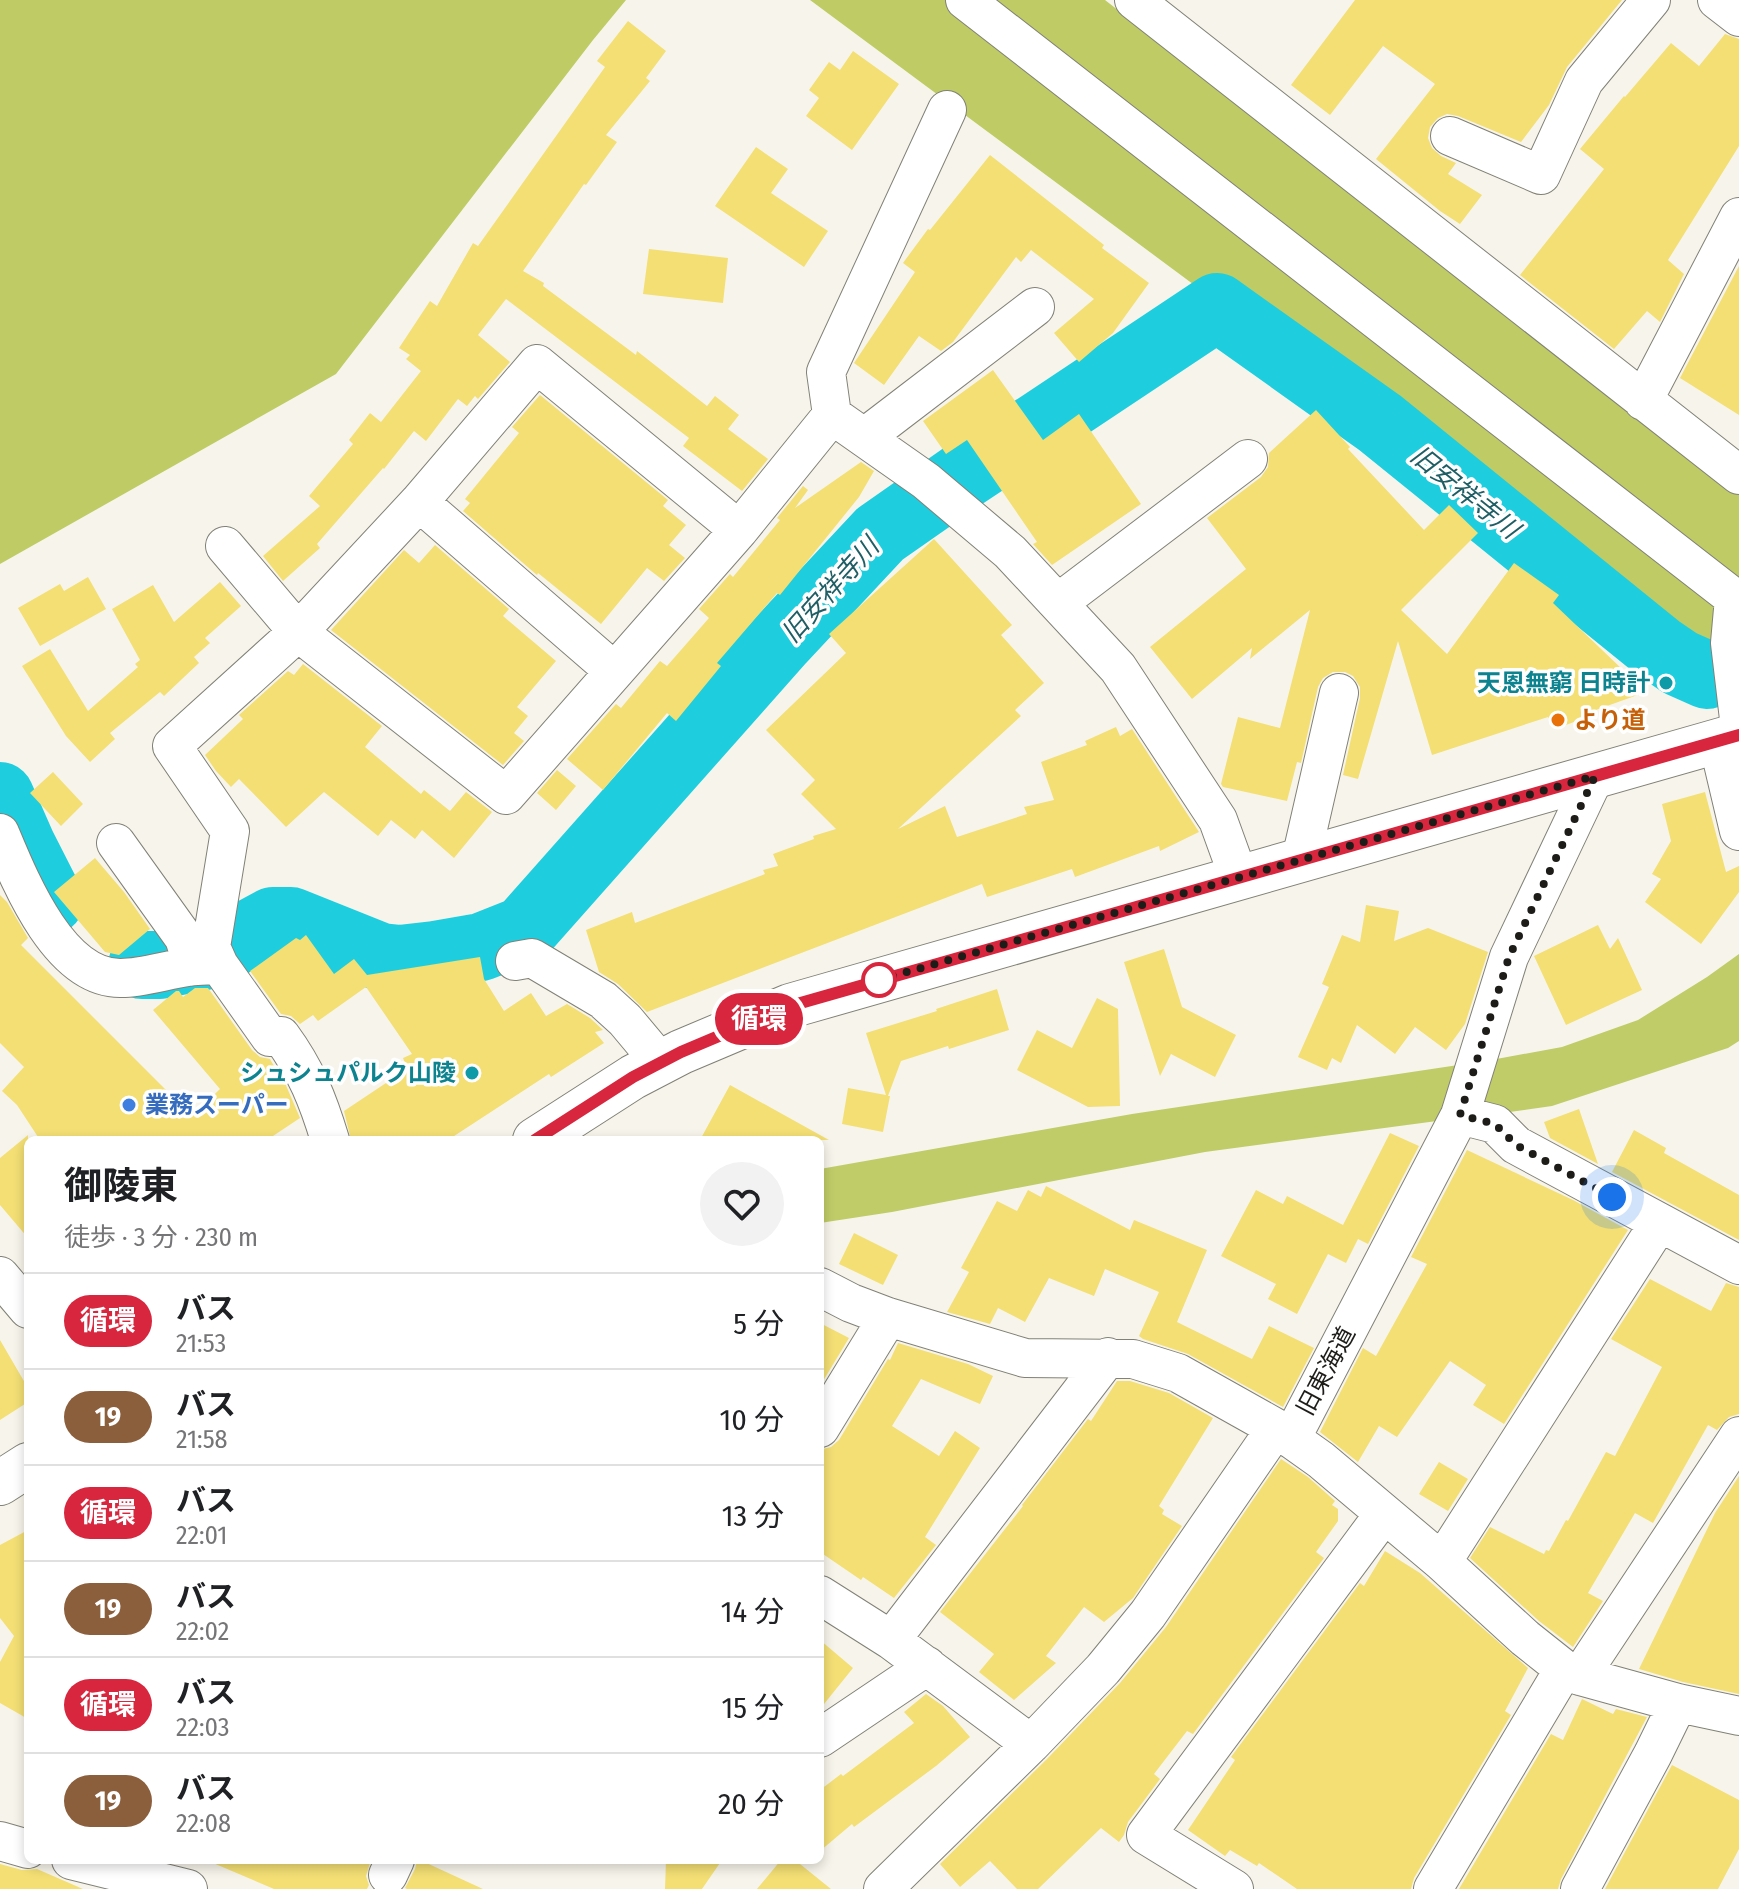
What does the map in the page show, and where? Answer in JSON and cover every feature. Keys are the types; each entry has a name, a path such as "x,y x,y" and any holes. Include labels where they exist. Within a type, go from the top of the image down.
{"main road":[{"path":"560,1133 633,1077 681,1052 790,1006 1595,776 1732,732"},
{"path":"0,1483 24,1468"}],"street":[{"path":"965,0 1736,597 1730,643 1739,831"},
{"path":"1134,0 1739,475"},
{"path":"1450,136 1541,175 1584,81 1651,0"},
{"path":"1717,0 1739,17"},
{"path":"225,546 298,632 506,795 739,530 832,415 826,372 947,110"},
{"path":"1643,401 1729,260 1739,217"},
{"path":"865,437 1035,307"},
{"path":"203,958 230,831 172,746 298,632 419,502 537,364 739,530"},
{"path":"832,415 937,490 1010,552 1118,668 1218,820 1239,878"},
{"path":"1058,603 1248,459"},
{"path":"419,502 614,671"},
{"path":"1301,859 1339,693"},
{"name":"旧東海道","path":"896,1886 1103,1669 1148,1614 1283,1433 1460,1115 1509,957 1595,776"},
{"path":"0,833 17,873 45,923 71,956 84,967 106,977 119,978 203,958"},
{"path":"116,843 184,938 270,1037 281,1036 294,1053 319,1102 329,1136"},
{"path":"515,961 532,958 603,1000 625,1020 661,1063"},
{"path":"1460,1115 1495,1124 1516,1145 1739,1265"},
{"path":"1442,1562 1659,1223"},
{"path":"0,1276 17,1313"},
{"path":"824,1289 888,1317 1025,1358 1133,1359 1178,1373 1283,1433 1321,1460 1442,1562 1525,1638 1572,1673 1678,1703 1739,1716"},
{"path":"824,1421 888,1317"},
{"path":"891,1640 1108,1357"},
{"path":"1433,1889 1572,1673 1739,1436"},
{"path":"1234,1889 1146,1835 1384,1514"},
{"path":"824,1598 891,1640 1031,1744"},
{"path":"824,1735 927,1666"},
{"path":"1580,1889 1678,1703"},
{"path":"0,1841 24,1848"},
{"path":"81,1864 125,1882 188,1889"}],"green space":[{"path":"0,0 626,0 336,374 0,564"},
{"path":"810,0 1105,0 1739,495 1739,658 1708,666"},
{"path":"1739,954 1739,1041 1728,1048 1552,1106 1488,1115 1479,1111 1491,1060 1562,1047 1638,1020"},
{"path":"1465,1064 1452,1119 1205,1152 824,1222 824,1168 1132,1114"}],"building":[{"path":"1355,0 1622,0 1567,67 1549,105 1521,142 1447,114 1430,127 1428,138 1432,148 1456,163 1448,174 1482,195 1460,224 1376,159 1435,84 1383,46 1330,115 1291,85"},
{"path":"628,21 666,51 646,78 650,81 606,135 617,142 523,271 544,283 543,286 636,355 637,351 707,406 715,396 739,415 728,429 768,459 742,491 683,446 689,438 506,299 478,335 510,362 478,399 475,396 467,406 458,399 426,441 414,431 317,544 320,548 283,581 263,556 320,506 309,496 353,444 349,440 370,413 381,422 421,371 406,359 410,355 399,348 430,301 437,306 473,243 478,246 605,67 597,61"},
{"path":"1725,34 1739,39 1739,146 1668,260 1684,274 1660,322 1647,311 1614,349 1520,275 1604,169 1580,149 1624,96 1671,43 1699,66"},
{"path":"853,51 899,84 852,150 806,116 819,98 809,90 829,62 840,70"},
{"path":"756,147 788,169 771,193 828,231 804,267 715,206"},
{"path":"990,155 1149,283 1113,333 1079,362 1054,333 1094,299 1031,250 1021,262 1016,257 953,342 941,351 919,336 884,385 854,363 915,272 903,263"},
{"path":"649,249 728,258 723,303 643,294"},
{"path":"1739,266 1739,415 1680,378"},
{"path":"993,370 1043,440 1079,414 1141,504 1052,565 1033,544 1037,542 967,440 946,454 923,421"},
{"path":"540,395 668,500 663,506 686,525 669,545 685,558 664,581 647,568 601,624 537,575 463,511 470,503 465,499 519,433 512,427"},
{"path":"1316,410 1424,530 1449,505 1478,533 1401,610 1447,654 1514,563 1559,595 1553,603 1646,692 1593,711 1595,714 1558,728 1548,717 1432,755 1398,641 1358,779 1343,775 1360,687 1353,676 1333,672 1323,678 1318,687 1301,763 1297,762 1287,801 1223,787 1221,784 1238,717 1280,728 1310,610 1250,659 1252,648 1192,699 1150,647 1246,569 1207,518 1261,477 1268,467 1269,453"},
{"path":"861,462 874,471 859,497 780,595 777,593 717,663 721,666 676,721 667,713 603,790 567,759 616,704 621,708 660,661 667,666 709,618 699,609 730,574 733,577 780,520 777,518 803,486 808,490 795,508"},
{"path":"934,539 1012,625 1001,635 1044,683 1015,710 1021,716 898,829 945,806 957,837 1027,814 1024,807 1054,800 1041,762 1087,745 1085,741 1116,727 1120,736 1132,729 1199,832 1160,851 1159,846 1075,877 1072,869 987,897 982,884 647,1012 618,984 599,972 586,930 632,912 635,923 765,874 763,870 778,866 773,854 836,829 801,794 815,780 766,730 846,653 829,634"},
{"path":"435,545 509,609 503,616 556,661 517,707 528,716 514,733 524,741 503,765 331,630 404,550 419,563"},
{"path":"88,577 106,609 40,646 18,608 60,584 64,591"},
{"path":"220,582 241,606 205,638 210,643 194,657 199,663 164,696 160,692 110,733 115,739 90,762 66,736 22,666 50,649 88,711 138,667 135,664 140,660 112,609 153,585 174,622"},
{"path":"303,664 382,726 365,747 421,794 424,790 450,811 466,792 492,812 454,858 422,830 415,839 391,820 378,836 324,792 286,827 239,779 231,787 216,771 205,755 243,719 239,715 288,671 294,675"},
{"path":"557,770 576,786 556,810 537,793"},
{"path":"53,772 83,804 61,826 30,793"},
{"path":"1705,792 1726,872 1739,866 1739,892 1701,944 1645,902 1661,879 1652,874 1671,841 1662,804"},
{"path":"95,858 150,929 119,955 105,952 54,892"},
{"path":"0,895 28,938 21,945 192,1116 220,1089 153,1010 176,991 183,997 195,988 208,988 252,1050 260,1057 270,1059 285,1083 300,1118 273,1136 37,1136 17,1105 2,1091 24,1067 0,1043"},
{"path":"1366,905 1399,911 1394,941 1428,928 1488,952 1465,1024 1446,1050 1415,1027 1395,1054 1357,1025 1341,1063 1332,1058 1327,1070 1298,1057 1329,987 1322,984 1342,935 1360,942"},
{"path":"1598,925 1610,949 1618,938 1642,990 1566,1025 1534,956"},
{"path":"306,935 334,974 354,959 367,975 480,957 484,979 504,1011 531,993 546,1016 567,1004 603,1030 595,1032 604,1043 551,1077 549,1074 454,1136 350,1136 344,1111 407,1069 403,1058 412,1054 366,987 318,1021 313,1015 300,1024 291,1016 281,1014 250,971 296,938 300,940"},
{"path":"1164,949 1182,1007 1236,1035 1215,1077 1171,1054 1160,1076 1124,962"},
{"path":"997,989 1009,1030 901,1061 888,1096 883,1132 842,1124 848,1088 886,1095 866,1033"},
{"path":"1097,998 1118,1009 1120,1106 1088,1107 1017,1070 1037,1030 1072,1048"},
{"path":"730,1085 822,1136 702,1136"},
{"path":"1579,1109 1598,1164 1550,1138 1544,1122"},
{"path":"1634,1130 1666,1148 1664,1153 1739,1195 1739,1240 1612,1172"},
{"path":"1390,1133 1419,1146 1368,1244 1358,1239 1346,1263 1328,1254 1297,1314 1268,1299 1276,1284 1221,1256 1256,1190 1283,1204 1287,1196 1343,1225"},
{"path":"24,1138 24,1233 0,1205 0,1158"},
{"path":"1467,1150 1628,1230 1504,1424 1473,1405 1486,1385 1450,1361 1397,1437 1379,1426 1358,1462 1320,1432 1363,1348 1376,1356 1427,1264 1411,1257"},
{"path":"1046,1186 1130,1230 1134,1220 1207,1250 1177,1322 1252,1359 1269,1326 1314,1348 1283,1407 1188,1354 1139,1336 1159,1292 1105,1269 1094,1296 1049,1278 1025,1322 998,1308 990,1324 947,1312 969,1272 961,1268 997,1201 1017,1211 1028,1190 1041,1197"},
{"path":"854,1233 898,1255 883,1285 839,1264"},
{"path":"1650,1279 1711,1311 1726,1283 1739,1287 1739,1414 1729,1417 1717,1430 1708,1425 1653,1523 1635,1513 1588,1593 1603,1601 1573,1647 1539,1621 1470,1558 1490,1527 1544,1554 1546,1550 1549,1551 1606,1452 1615,1456 1662,1367 1611,1339"},
{"path":"824,1325 849,1338 824,1379"},
{"path":"0,1340 24,1381 24,1405 0,1420"},
{"path":"898,1343 968,1364 993,1376 980,1404 921,1379 892,1426 939,1456 955,1431 980,1448 925,1537 936,1545 894,1598 824,1555 824,1449 839,1440"},
{"path":"1117,1381 1130,1381 1169,1393 1213,1418 1159,1506 1164,1510 1162,1514 1182,1526 1133,1598 1104,1622 1084,1607 1046,1656 1056,1663 1014,1700 979,1672 994,1654 940,1612 1088,1419 1091,1421"},
{"path":"1281,1459 1335,1501 1332,1505 1338,1509 1338,1521 1316,1552 1324,1558 1193,1734 1187,1731 1154,1774 1160,1779 1128,1822 1119,1842 1101,1828 1038,1889 1017,1889 990,1861 960,1887 940,1864 1120,1683 1166,1627"},
{"path":"1439,1462 1468,1479 1448,1511 1419,1494"},
{"path":"1739,1476 1739,1694 1639,1669 1715,1513"},
{"path":"24,1532 24,1717 0,1703 0,1662 14,1636 0,1618 0,1545"},
{"path":"1385,1551 1420,1573 1528,1668 1505,1711 1511,1715 1414,1878 1411,1889 1297,1889 1259,1863 1257,1866 1230,1850 1225,1856 1188,1830 1235,1760 1231,1757 1360,1583 1364,1586"},
{"path":"824,1643 853,1668 824,1704"},
{"path":"926,1694 943,1706 970,1737 936,1766 854,1827 852,1824 824,1848 824,1787 914,1723 904,1712"},
{"path":"1582,1699 1613,1714 1616,1709 1647,1717 1558,1889 1459,1889 1551,1734 1563,1740"},
{"path":"1672,1765 1739,1800 1739,1849 1718,1889 1605,1889"},
{"path":"0,1864 22,1870 37,1869 83,1889 0,1889"},
{"path":"215,1864 370,1864 366,1876 367,1889 274,1889"},
{"path":"416,1864 429,1864 483,1889 407,1889"},
{"path":"666,1864 719,1864 702,1889 665,1889"},
{"path":"778,1864 800,1864 831,1889 757,1889"}],"waterway":[{"name":"旧安祥寺川","path":"142,965 160,965 210,955 273,921 291,921 381,957 400,959 481,947 524,930 781,640 880,534 1217,307 1380,423 1658,648 1680,663 1707,675"},
{"name":"旧安祥寺川","path":"0,796 50,901"}],"bus line":[{"name":"循環","path":"541,1136 633,1077 681,1052 790,1006 1739,735"}],"place":[{"name":"天恩無窮 日時計","path":"1666,683"},
{"name":"より道","path":"1558,720"},
{"name":"シュシュパルク山陵","path":"472,1073"},
{"name":"業務スーパー","path":"129,1105"}],"route":[{"path":"879,980 1595,776 1509,957 1460,1115 1495,1124 1516,1145 1612,1197"}]}
